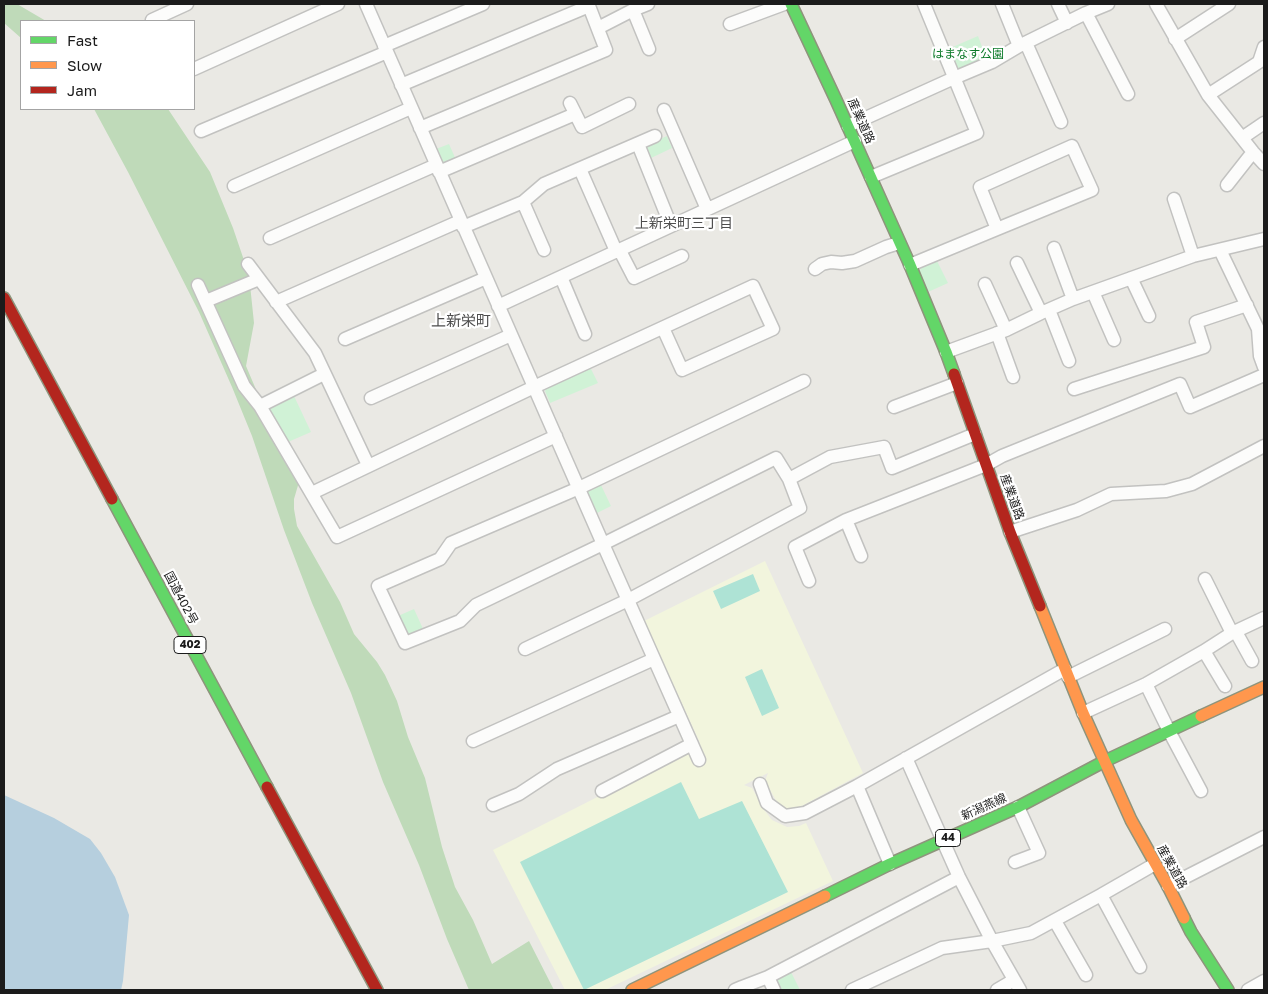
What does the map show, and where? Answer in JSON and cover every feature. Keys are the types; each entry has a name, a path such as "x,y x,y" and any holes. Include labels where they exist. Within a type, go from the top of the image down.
{"main road":[{"name":"産業道路","path":"792,4 910,264 946,352 1010,532 1082,713 1131,820 1222,988"},
{"name":"国道402号","path":"4,298 377,990"},
{"name":"新潟燕線","path":"632,990 890,864 1018,807 1105,761 1264,686"}],"street":[{"path":"152,20 187,4"},
{"path":"195,69 338,4"},
{"path":"366,4 699,760"},
{"path":"202,131 483,4"},
{"path":"598,28 648,4"},
{"path":"730,24 784,4"},
{"path":"871,177 976,133 924,4"},
{"path":"1002,4 1061,122"},
{"path":"1058,4 1067,23"},
{"path":"848,126 992,62 1023,44 1108,4"},
{"path":"1156,4 1208,95 1264,164"},
{"path":"1175,39 1229,4"},
{"path":"401,85 589,6 606,50 420,128"},
{"path":"633,10 649,49"},
{"path":"1086,13 1128,94"},
{"path":"1208,95 1259,62 1264,48"},
{"path":"270,238 437,168 572,108 582,127 629,104"},
{"path":"234,186 411,108"},
{"path":"664,110 707,209"},
{"path":"1242,138 1264,123"},
{"path":"276,302 462,224 523,202 544,184 655,136"},
{"path":"498,306 855,141"},
{"path":"638,144 671,226"},
{"path":"910,264 997,229 1092,190 1072,146 980,187 997,229"},
{"path":"1227,185 1253,152"},
{"path":"580,169 618,250 634,278 682,256"},
{"path":"1174,199 1193,256"},
{"path":"523,202 544,250"},
{"path":"946,352 1131,278 1193,256 1264,239"},
{"path":"815,269 822,264 831,262 855,261 899,243"},
{"path":"1054,248 1073,300"},
{"path":"1220,250 1258,330 1260,356 1264,368"},
{"path":"1017,263 1045,311 1069,361"},
{"path":"248,264 315,353 368,465"},
{"path":"561,276 585,334"},
{"path":"345,339 486,278"},
{"path":"1131,278 1149,316"},
{"path":"206,301 259,279"},
{"path":"985,284 1001,331 1013,377"},
{"path":"198,285 244,386 260,406 337,537 556,436"},
{"path":"312,493 534,386 753,286 773,329 682,370 663,328"},
{"path":"1093,292 1114,340"},
{"path":"1074,389 1204,346 1196,322 1247,305"},
{"path":"371,398 511,335"},
{"path":"260,406 324,374"},
{"path":"809,581 795,547 846,520 986,466 1002,456 1180,384 1190,407 1264,375"},
{"path":"525,649 628,600 800,508 789,479 776,458 603,544 476,604 460,621 404,643 378,586 440,559 451,543 579,488 804,381"},
{"path":"894,407 957,383"},
{"path":"789,479 830,458 884,447 892,468 975,434"},
{"path":"1010,532 1077,510 1111,494 1166,491 1192,484 1264,446"},
{"path":"846,520 861,556"},
{"path":"1205,578 1234,633 1252,661"},
{"path":"1082,713 1146,684 1234,633 1264,618"},
{"path":"760,784 767,803 786,816 805,813 1067,673 1165,629"},
{"path":"1204,651 1225,686"},
{"path":"473,741 654,659"},
{"path":"1146,684 1200,791"},
{"path":"493,805 519,794 557,769 679,716"},
{"path":"602,790 692,744"},
{"path":"906,758 959,877 1017,985 997,990"},
{"path":"856,786 890,864"},
{"path":"1015,862 1038,853 1018,807"},
{"path":"1168,886 1264,839"},
{"path":"852,990 942,948 1031,933 1155,864"},
{"path":"735,990 768,977 959,877"},
{"path":"1101,895 1140,967"},
{"path":"1055,921 1086,975"},
{"path":"768,977 774,990"},
{"path":"1248,990 1264,981"}],"shaded area":[{"path":"4,4 17,4 44,20 20,20 20,37 4,23"},
{"path":"95,110 169,110 210,172 233,228 249,275 254,323 246,366 299,482 294,499 297,526 340,602 354,634 377,662 397,701 408,737 425,778 442,847 455,887 473,920 492,964 529,941 554,990 469,990 419,865 383,782 351,693 312,603 284,530 252,436 232,387 199,312"},
{"path":"765,561 863,773 800,807 788,810 778,804 765,781 768,773 744,785 752,788 772,820 787,827 806,823 833,881 605,990 565,990 493,850 688,751 695,766 704,763 698,749 700,743 644,621"},
{"path":"753,574 760,591 721,609 713,591"},
{"path":"762,669 779,708 762,716 745,677"},
{"path":"681,782 699,819 742,801 788,892 584,990 520,862"}],"green space":[{"name":"はまなす公園","path":"978,36 987,60 960,72 956,69 948,49"},
{"path":"667,136 672,148 649,159 645,150 647,145"},
{"path":"449,144 457,162 443,164 436,149"},
{"path":"937,261 948,283 928,292 919,272 923,265"},
{"path":"590,367 598,383 550,403 545,391 547,386"},
{"path":"294,396 311,432 288,442 268,411 270,407"},
{"path":"600,483 611,506 597,513 587,493 589,488"},
{"path":"414,609 424,631 412,637 407,635 398,616"},
{"path":"791,972 800,990 776,990 774,981"}],"water":[{"path":"4,795 54,818 90,839 101,853 115,877 129,915 121,990 4,990"}],"traffic: fast":[{"path":"791,4 910,265 954,374"},
{"path":"112,499 267,787"},
{"path":"825,896 890,864 1018,807 1105,761 1201,716"},
{"path":"1184,918 1228,990"}],"traffic: slow":[{"path":"1040,606 1083,713 1131,820 1184,918"},
{"path":"1201,716 1264,687"},
{"path":"632,990 825,896"}],"traffic: jam":[{"path":"4,298 112,499"},
{"path":"954,374 1010,532 1040,606"},
{"path":"267,787 377,990"}],"district":[{"name":"上新栄町三丁目","path":"684,224"},
{"name":"上新栄町","path":"461,321"}]}
